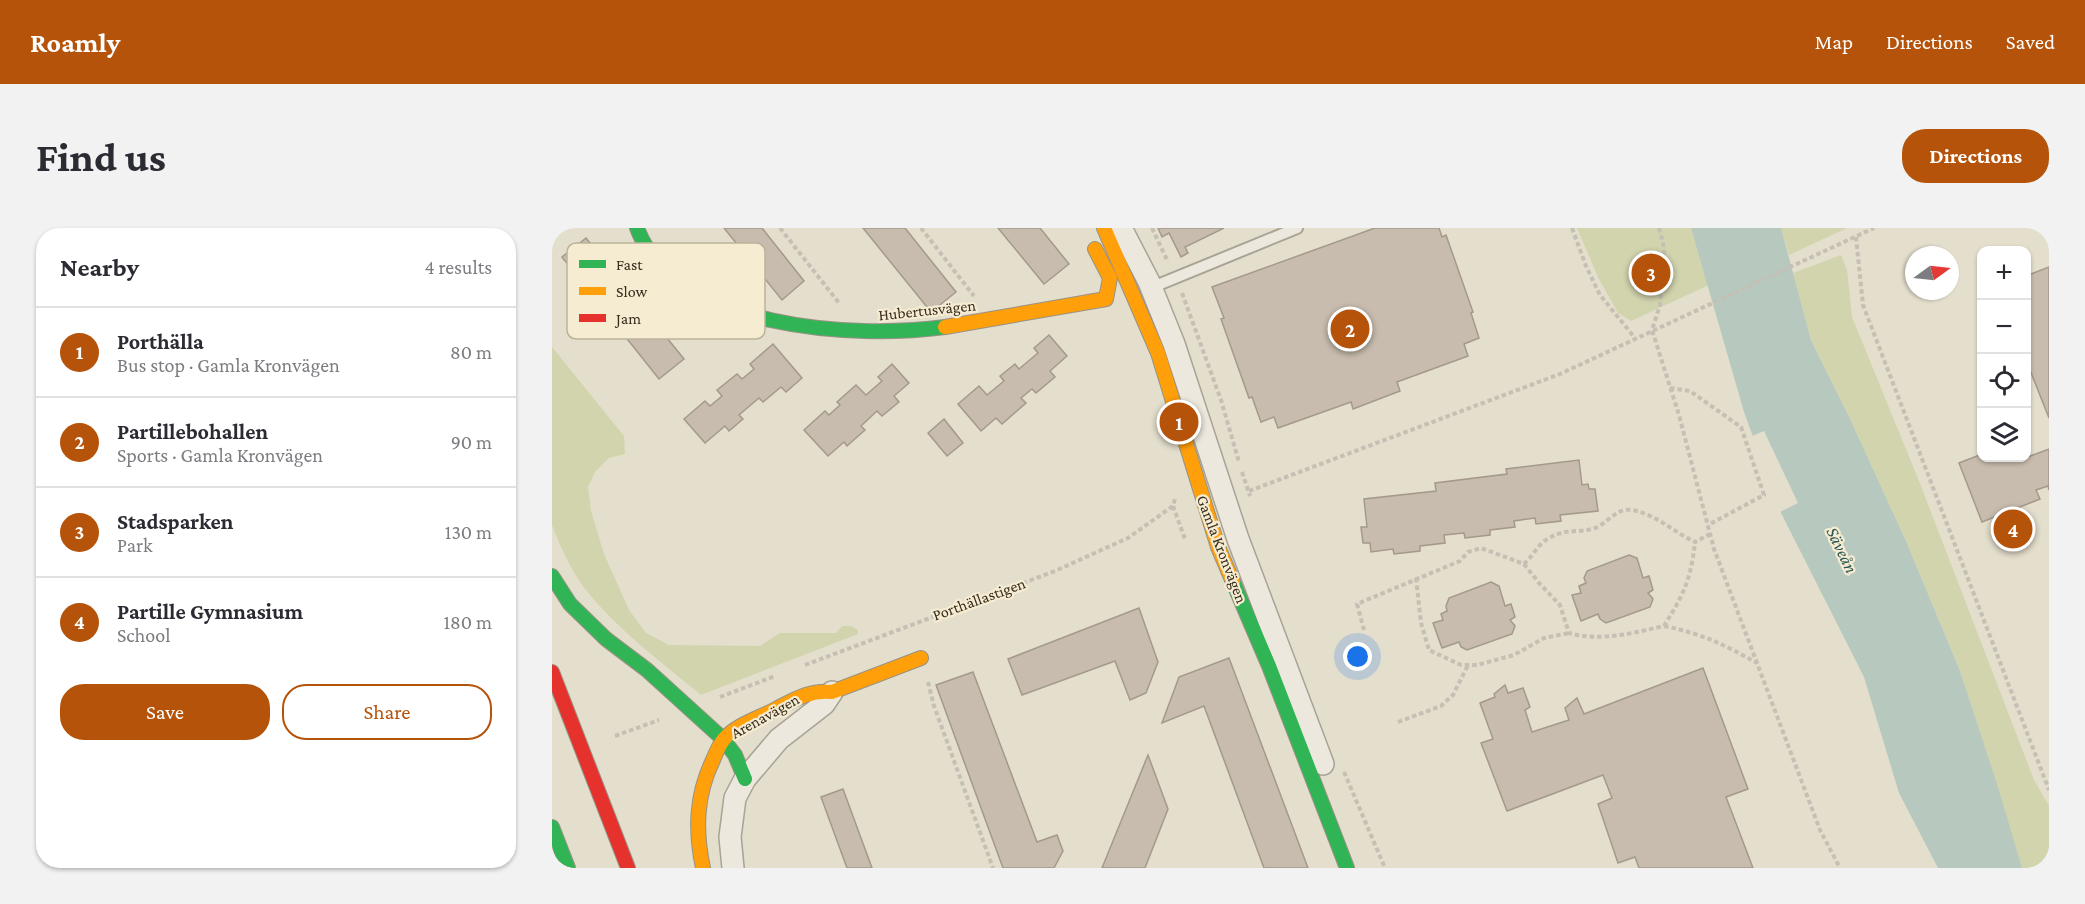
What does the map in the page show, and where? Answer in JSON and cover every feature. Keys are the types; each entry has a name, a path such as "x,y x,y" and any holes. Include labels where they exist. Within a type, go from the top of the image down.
{"main road":[{"name":"Hubertusvägen","path":"637,228 645,243"},
{"name":"Gamla Kronvägen","path":"1104,228 1142,292 1158,353 1218,547 1269,666 1347,868"},
{"name":"Hubertusvägen","path":"765,319 849,331 902,332 992,320 1106,299 1110,278 1089,238"},
{"path":"552,576 570,604 599,632 647,670 723,740 735,755 745,779"},
{"name":"Arenavägen","path":"703,868 699,849 697,810 705,775 723,740 763,715 805,694 818,690 832,692 921,657"},
{"path":"552,672 628,868"},
{"path":"552,828 568,868"}],"street":[{"name":"Gamla Kronvägen","path":"1121,228 1142,292 1178,354 1238,539 1363,868"},
{"name":"Arenavägen","path":"733,868 731,827 735,798 745,779 779,739 824,704 832,692"}],"lane":[{"path":"1142,292 1297,228"}],"path":[{"path":"780,228 849,316 849,331"},
{"path":"921,228 992,320"},
{"path":"1572,228 1600,295 1635,338"},
{"path":"1659,228 1665,260 1660,305 1652,330 1710,534 1820,830 1840,868"},
{"path":"1249,491 1560,374 1874,228"},
{"path":"1856,237 1863,305 2049,790"},
{"path":"1670,388 1690,391 1741,427 1764,495 1708,525"},
{"name":"Porthällastigen","path":"796,668 1055,571 1128,538 1173,506 1179,486 1197,481"},
{"path":"1173,506 1187,547"},
{"path":"1524,564 1543,541 1556,534 1575,529 1593,529 1619,512 1630,509 1650,516 1695,542"},
{"path":"1695,542 1710,534"},
{"path":"1664,626 1686,587 1692,570 1695,542"},
{"path":"1364,630 1358,604 1460,561 1468,552 1481,548 1524,564 1560,605 1569,633"},
{"path":"1416,578 1421,623 1429,650 1461,664 1477,665 1514,655 1544,638 1569,633 1580,636 1611,637 1664,626 1693,632 1719,642 1758,664"},
{"path":"1398,723 1441,706 1453,695 1468,665"},
{"path":"720,697 785,672"},
{"path":"927,675 934,706 993,868"},
{"path":"615,736 669,716"}],"green space":[{"path":"1577,228 1691,228 1709,285 1631,321 1618,313 1599,279"},
{"path":"1781,228 1847,228 1789,255"},
{"path":"1841,255 1847,270 1852,317 1919,481 2034,780 2049,806 2049,868 2022,868 1960,671 1906,541 1811,340 1793,273"},
{"path":"552,347 624,436 625,454 609,458 595,472 588,487 591,511 604,554 629,610 646,633 669,645 760,646 780,633 836,633 842,626 851,626 858,630 858,634 701,695 623,630 595,601 578,579 552,525"}],"water":[{"name":"Säveån","path":"1691,228 1781,228 1811,340 1906,541 1960,671 2022,868 1938,868 1899,793 1864,677 1781,513 1744,412"}],"pier":[{"path":"1764,431 1798,503 1778,513 1750,437"}],"building":[{"path":"724,228 762,228 804,281 782,300 765,279 765,243 736,243"},
{"path":"863,228 905,228 956,292 931,312"},
{"path":"998,228 1040,228 1069,264 1044,284"},
{"path":"1158,228 1224,228 1185,247 1188,253 1181,257 1169,233 1162,237"},
{"path":"1375,228 1439,228 1442,237 1446,235 1473,312 1471,313 1479,338 1464,344 1468,356 1397,382 1400,391 1353,409 1351,402 1278,428 1274,417 1261,422 1252,397 1249,398 1212,287"},
{"path":"586,238 590,243 580,243"},
{"path":"567,253 567,263 562,257"},
{"path":"2049,267 2049,418 2031,373 2031,274"},
{"path":"1049,335 1067,356 1050,371 1055,377 1036,393 1032,389 1021,398 1026,403 1002,424 996,418 981,431 958,404 979,386 987,395 1004,381 1000,376 1015,364 1019,369 1038,353 1034,348"},
{"path":"627,339 668,339 684,359 659,379"},
{"path":"773,344 802,378 786,392 781,387 763,402 759,398 739,415 743,419 729,431 725,426 705,443 684,419 705,401 710,406 722,396 717,390 737,374 742,379 754,369 750,364"},
{"path":"892,364 909,383 894,396 899,402 882,416 877,411 861,426 865,430 847,446 844,442 828,456 804,430 825,411 829,415 840,405 837,402 856,385 866,395 882,381 878,377"},
{"path":"944,419 963,443 947,456 928,433"},
{"path":"2049,449 2049,490 2048,486 2036,490 2040,499 1982,522 1959,463 1977,456 1977,462 2031,462 2031,456"},
{"path":"1579,460 1582,485 1588,484 1589,489 1595,489 1598,511 1560,515 1561,521 1536,524 1535,518 1514,521 1515,527 1490,530 1490,535 1465,538 1464,533 1444,535 1445,543 1420,546 1420,551 1394,554 1393,549 1371,552 1370,543 1363,543 1361,527 1367,527 1364,499 1436,491 1435,483 1507,474 1506,469"},
{"path":"1629,555 1637,558 1643,578 1649,576 1653,590 1648,593 1653,599 1650,607 1606,623 1600,619 1598,614 1581,621 1572,595 1581,593 1579,586 1586,583 1584,578 1587,571"},
{"path":"1491,582 1499,586 1505,606 1511,604 1515,617 1510,620 1515,626 1512,634 1467,650 1461,647 1459,642 1442,648 1433,623 1443,620 1441,614 1447,611 1449,598"},
{"path":"1139,608 1158,662 1146,693 1130,700 1115,661 1022,695 1008,659"},
{"path":"1229,658 1308,868 1264,868 1204,706 1162,723 1179,677"},
{"path":"1703,668 1748,789 1726,797 1753,868 1639,868 1635,857 1618,863 1598,804 1612,798 1603,775 1507,811 1481,743 1493,739 1480,703 1495,697 1494,694 1505,685 1508,693 1523,688 1530,707 1525,710 1532,732 1569,720 1565,708 1577,698 1584,714"},
{"path":"973,672 1037,842 1057,835 1063,851 1054,868 1003,868 936,685"},
{"path":"1148,755 1168,809 1145,868 1102,868"},
{"path":"843,789 872,868 847,868 821,797"}],"traffic: fast":[{"path":"637,228 646,243"},
{"path":"765,318 818,328 864,331 945,327"},
{"path":"552,576 570,604 606,639 647,670 723,739 735,755 745,779"},
{"path":"1233,582 1269,666 1347,868"},
{"path":"552,827 568,868"}],"traffic: slow":[{"path":"1104,228 1158,353 1218,547 1233,582"},
{"path":"945,327 1106,299 1110,278 1095,249"},
{"path":"703,868 698,826 700,800 707,773 716,752 729,734 748,722 803,696 817,692 832,692 921,658"}],"traffic: jam":[{"path":"552,672 628,868"}],"place":[{"name":"Stadsparken","path":"1651,273"},
{"name":"Partillebohallen","path":"1350,329"},
{"name":"Porthälla","path":"1179,422"},
{"name":"Partille Gymnasium","path":"2013,529"}]}
